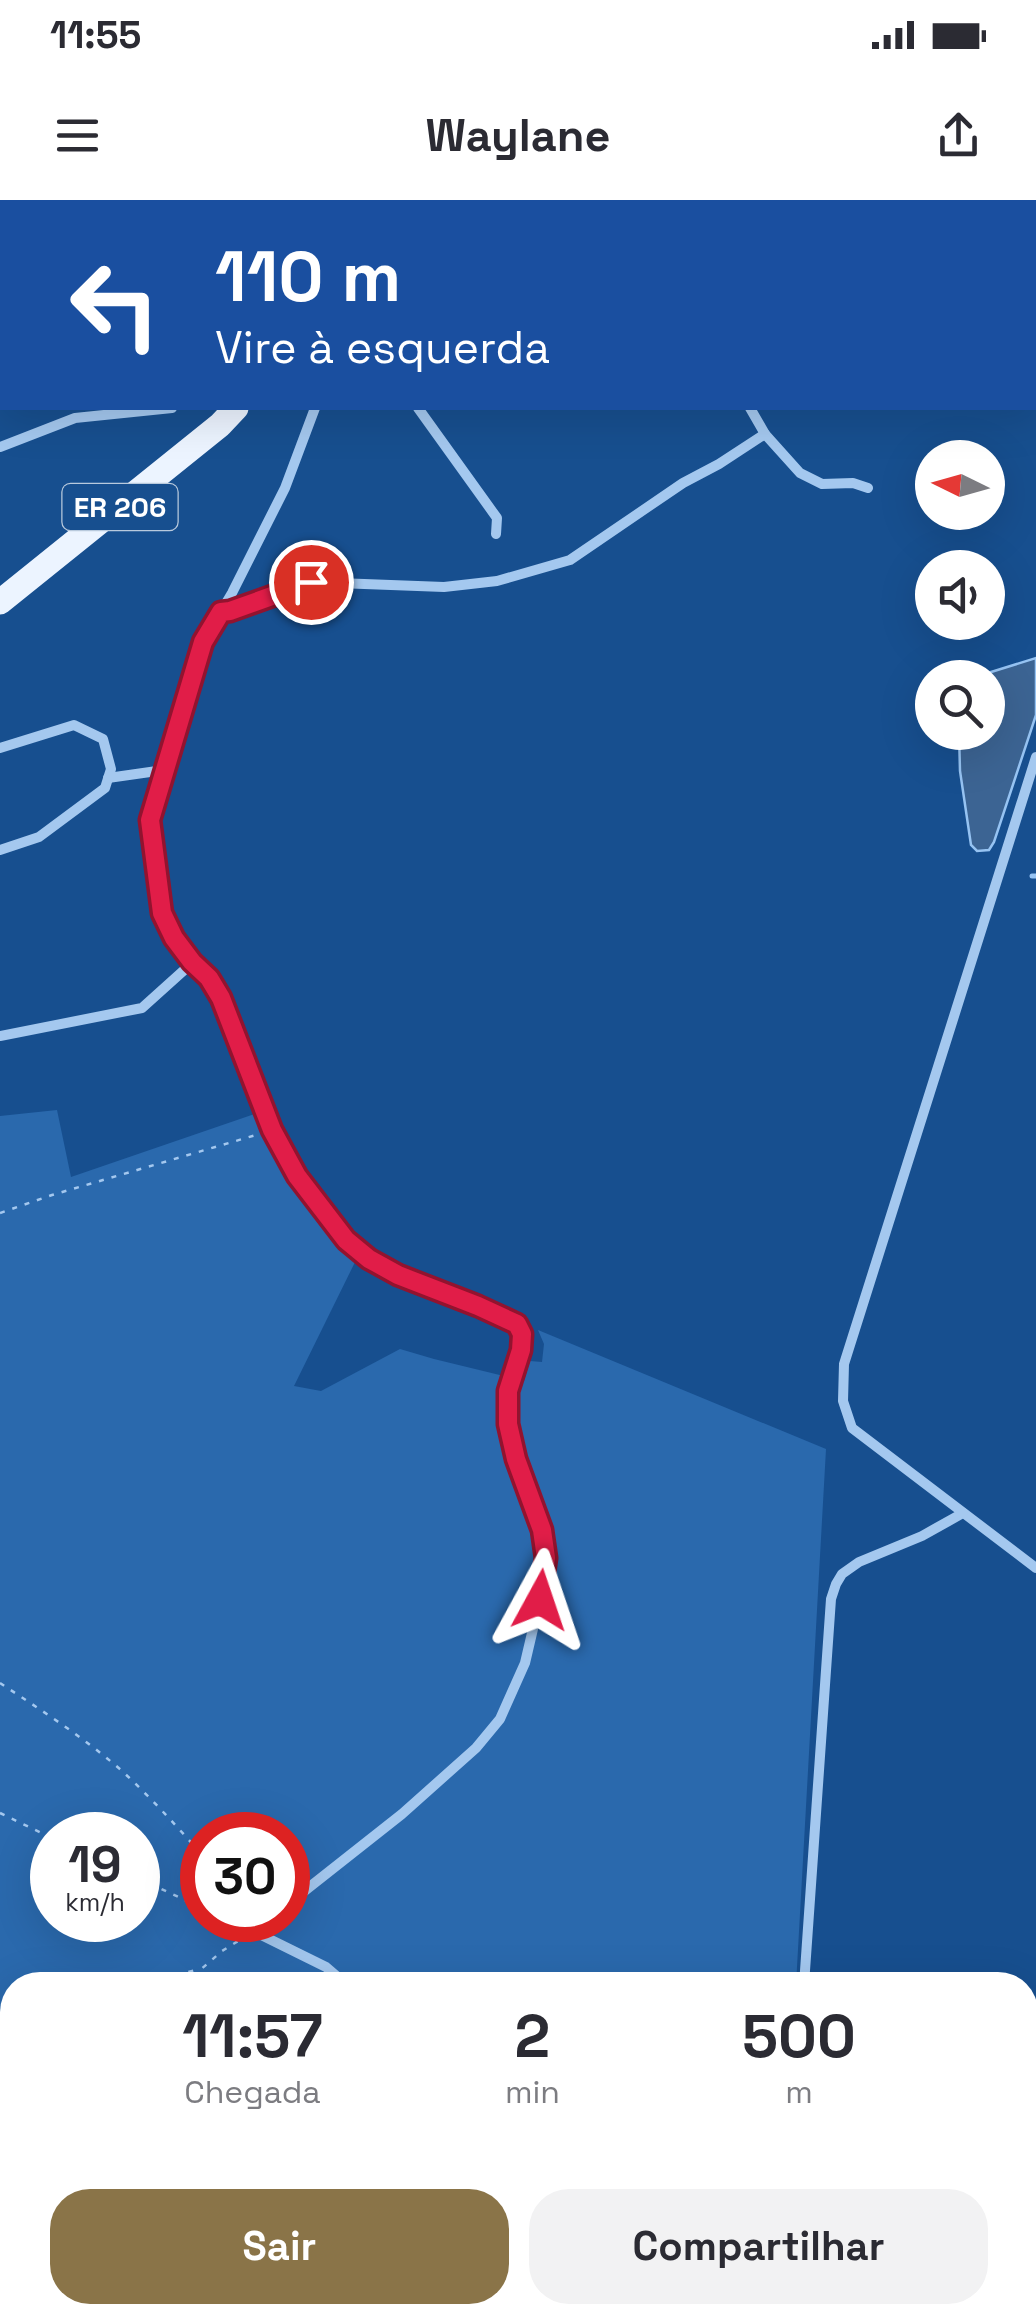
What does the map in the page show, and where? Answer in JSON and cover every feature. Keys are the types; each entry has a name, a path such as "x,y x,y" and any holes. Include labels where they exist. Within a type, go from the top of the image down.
{"main road":[{"name":"ER 206","path":"0,602 234,410"}],"street":[{"path":"0,447 74,418 152,410"},
{"path":"310,1887 402,1814 476,1748 500,1719 525,1663 546,1558 542,1530 516,1459 508,1424 508,1391 521,1350 522,1334 517,1324 398,1275 346,1240 297,1176 272,1130 221,998 174,938 162,913 150,820 164,770 203,642 285,488 314,410"},
{"path":"419,410 497,518 496,534"},
{"path":"751,410 765,434 800,473 822,484 854,483 868,488"},
{"path":"221,612 311,582 444,587 497,581 570,560 765,434"},
{"path":"0,748 74,725 103,739 111,769 105,788 39,837 0,850"},
{"path":"1036,757 844,1364 843,1401 852,1428 1036,1568"},
{"path":"108,778 164,770"},
{"path":"0,1036 142,1008 192,962"},
{"path":"805,1972 831,1600 836,1584 842,1574 859,1562 922,1536 964,1513"},
{"path":"275,1942 332,1972"}],"path":[{"path":"0,1213 272,1130"},
{"path":"0,1683 74,1732 120,1769 180,1830"},
{"path":"0,1813 30,1827"},
{"path":"198,1972 237,1942"},
{"path":"187,1972 202,1968"}],"shaded area":[{"path":"1036,658 1036,715 994,842 989,850 977,851 971,845 959,750 1005,750 1005,668"},
{"path":"57,1110 71,1177 260,1112 284,1172 332,1238 358,1256 294,1386 321,1391 400,1349 524,1381 530,1361 542,1362 544,1344 538,1330 826,1449 797,1972 0,1972 0,1116"}],"route":[{"path":"311,582 221,612 203,642 150,820 162,913 174,938 221,998 272,1130 297,1176 346,1240 398,1275 517,1324 522,1334 521,1350 506,1405 516,1459 542,1530 546,1558 540,1600"}]}
